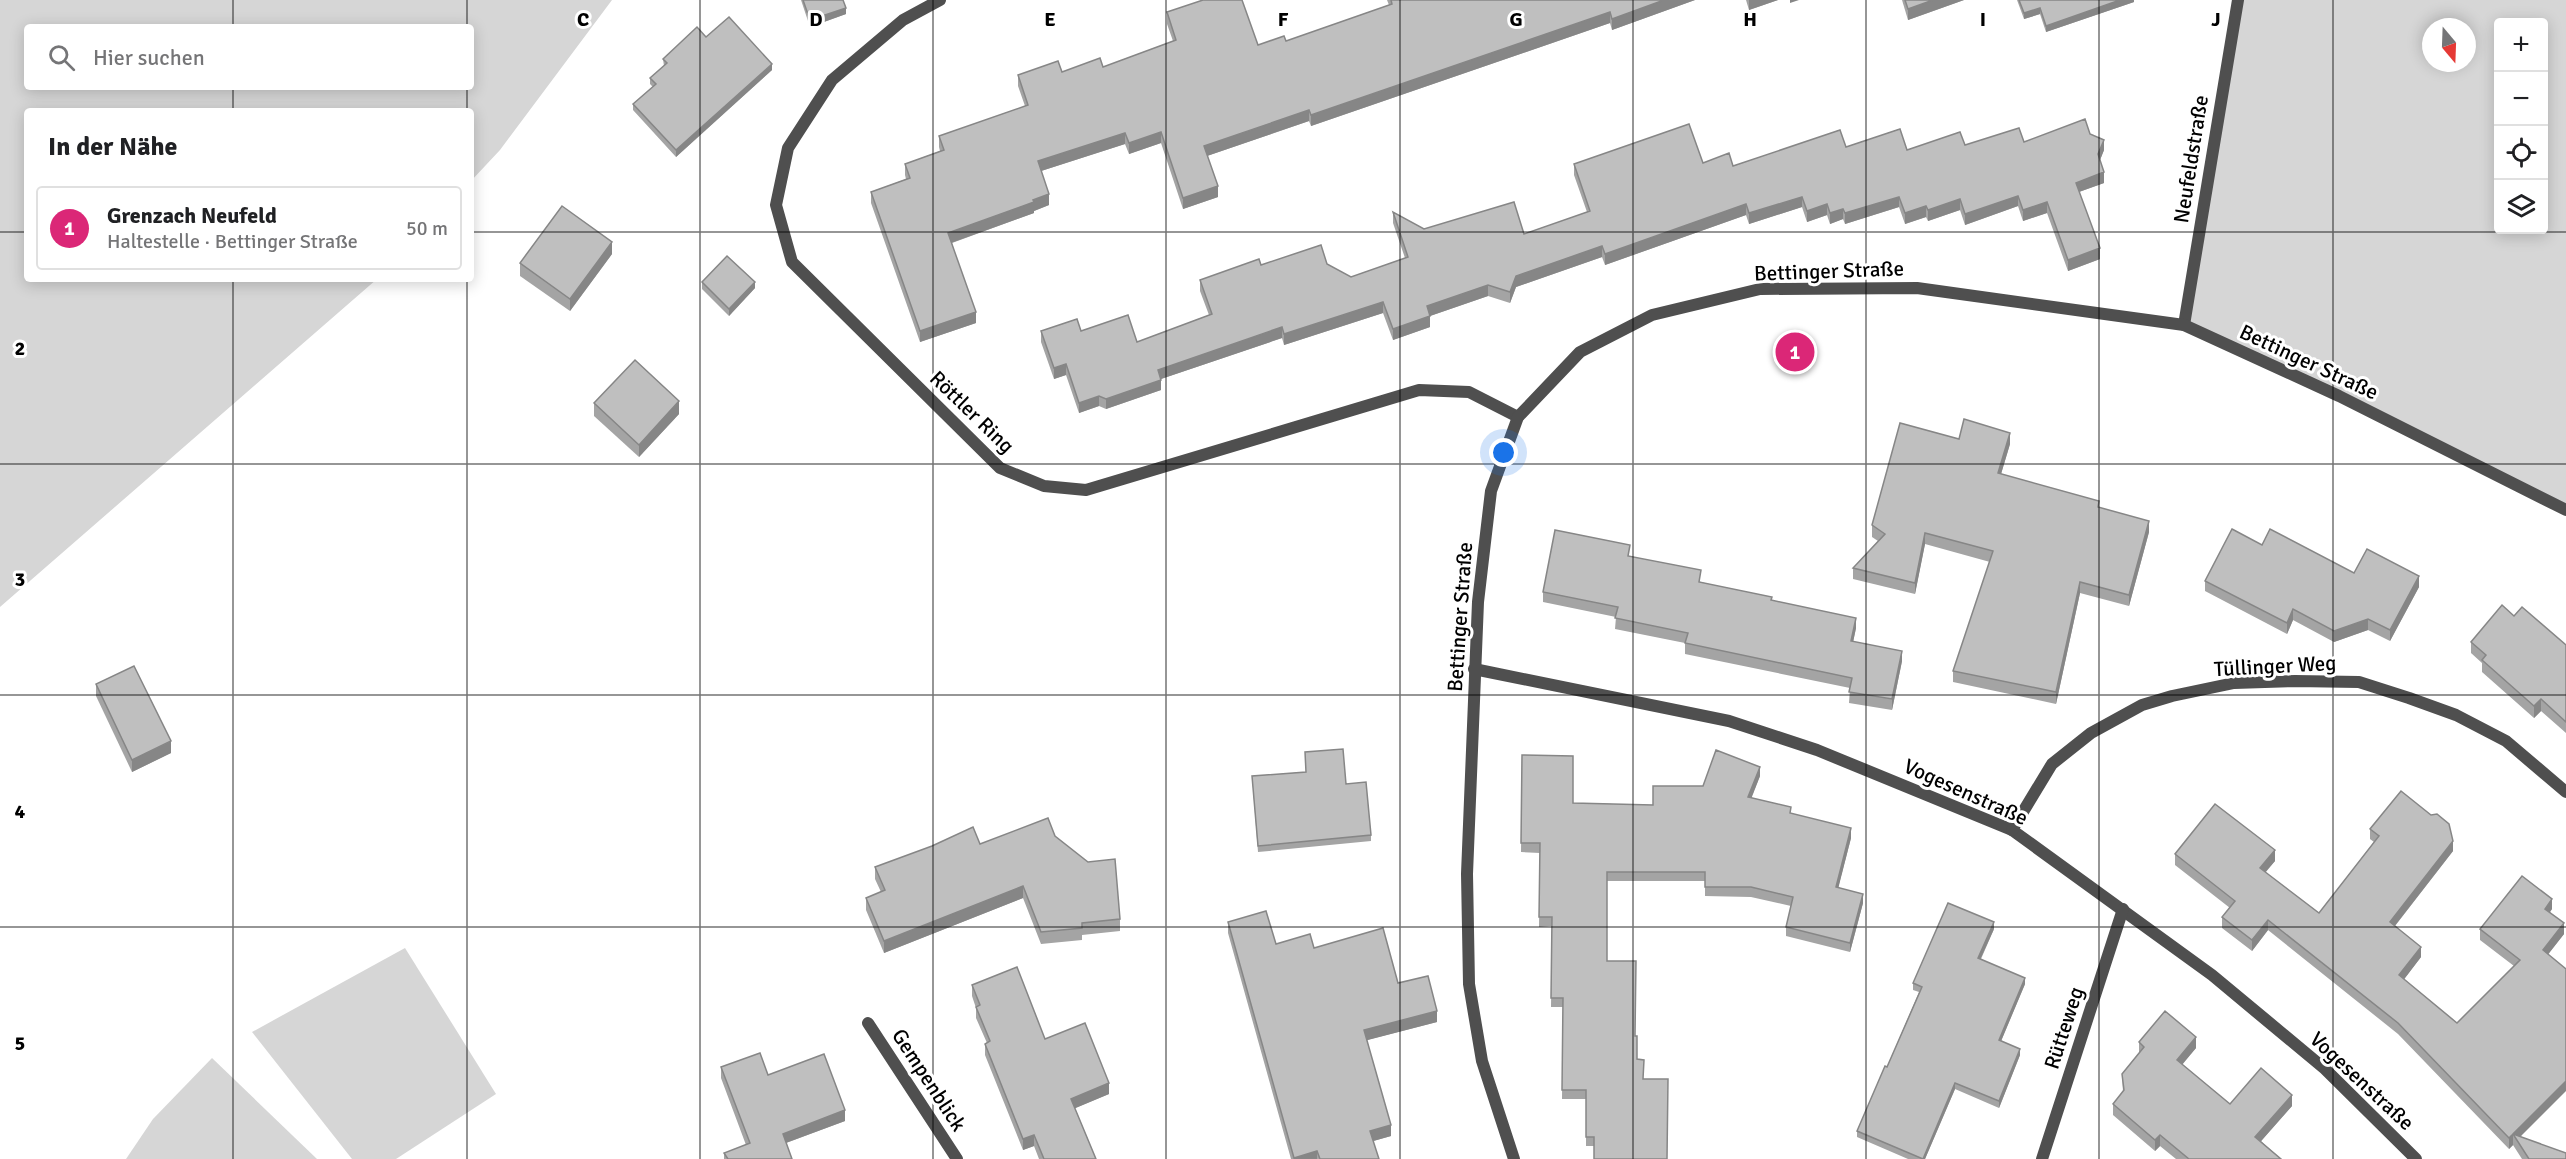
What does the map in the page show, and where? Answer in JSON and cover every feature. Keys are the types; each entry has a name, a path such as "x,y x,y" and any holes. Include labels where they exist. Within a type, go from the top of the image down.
{"street":[{"name":"Röttler Ring","path":"940,0 903,20 832,80 788,148 776,204 792,262 1000,468 1044,486 1086,490 1419,390 1469,392 1518,417"},
{"name":"Neufeldstraße","path":"2184,325 2238,0"},
{"name":"Bettinger Straße","path":"1514,1159 1482,1061 1469,984 1467,874 1478,602 1491,491 1518,417 1580,352 1652,315 1760,289 1917,288 2184,325 2339,396 2566,510"},
{"name":"Vogesenstraße","path":"1474,669 1729,720 1817,750 2012,830 2212,975 2325,1069 2416,1159"},
{"name":"Tüllinger Weg","path":"2012,830 2052,764 2091,733 2142,705 2234,683 2359,682 2409,698 2456,715 2506,741 2566,792"},
{"name":"Rütteweg","path":"2042,1159 2123,909"},
{"name":"Gempenblick","path":"868,1023 957,1159"}],"shaded area":[{"path":"0,0 612,0 500,150 474,178 474,108 24,108 24,282 374,282 0,607"},
{"path":"2238,0 2566,0 2566,510 2184,325"},
{"path":"405,948 496,1094 396,1159 352,1159 252,1032"},
{"path":"212,1058 317,1159 126,1159 153,1119"}],"building":[{"path":"803,0 843,0 846,8 810,20"},
{"path":"1203,0 1242,0 1258,45 1284,36 1286,41 1392,4 1391,0 1664,0 1612,19 1610,12 1311,115 1309,110 1204,146 1218,186 1183,198 1161,132 1129,143 1125,133 1038,161 1049,194 1033,200 1034,202 948,233 976,312 920,331 871,192 910,178 905,164 944,150 939,136 1028,105 1018,75 1058,61 1062,72 1100,58 1103,67 1176,40 1167,12"},
{"path":"1905,0 1933,0 1908,9"},
{"path":"2019,0 2120,0 2046,26 2040,8 2024,13"},
{"path":"729,17 772,64 676,150 633,104 656,84 650,78 667,63 663,59 697,27 706,37"},
{"path":"2085,119 2090,134 2104,140 2098,154 2104,172 2076,183 2100,248 2068,260 2047,202 2023,210 2018,196 1965,214 1960,199 1928,210 1926,206 1905,213 1899,197 1845,213 1843,209 1830,213 1827,204 1807,211 1802,197 1749,213 1746,204 1605,254 1602,246 1516,276 1510,292 1488,285 1427,306 1430,316 1393,329 1383,302 1284,334 1282,327 1158,370 1161,380 1106,399 1099,396 1079,403 1066,364 1054,368 1041,331 1077,319 1081,331 1128,315 1137,342 1212,314 1200,280 1259,259 1261,265 1321,245 1327,264 1351,277 1408,257 1393,212 1424,229 1514,202 1524,234 1590,211 1574,164 1689,124 1703,163 1729,153 1733,166 1840,130 1846,147 1900,129 1907,150 1960,132 1965,145 2019,128 2024,142"},
{"path":"562,206 612,242 570,299 520,263"},
{"path":"727,256 755,282 729,309 702,282"},
{"path":"635,360 679,401 639,445 594,403"},
{"path":"1964,419 2010,433 1998,473 2099,501 2098,507 2149,521 2129,595 2080,582 2056,692 1953,671 1993,551 1925,533 1915,583 1853,568 1885,534 1872,525 1900,423 1959,439"},
{"path":"2232,529 2262,545 2270,529 2354,573 2367,549 2419,576 2390,630 2368,619 2334,631 2293,609 2287,623 2205,581"},
{"path":"1555,530 1630,545 1628,556 1701,570 1699,582 1856,618 1851,641 1902,651 1892,699 1849,692 1852,678 1685,643 1688,633 1615,618 1618,607 1543,592"},
{"path":"2502,605 2514,616 2522,607 2566,645 2566,722 2541,699 2534,706 2482,660 2486,655 2471,642"},
{"path":"134,666 171,741 132,760 96,684"},
{"path":"1343,749 1346,784 1366,782 1371,835 1258,846 1252,776 1306,772 1305,752"},
{"path":"1716,750 1760,767 1748,797 1791,807 1790,813 1851,828 1836,887 1863,894 1850,943 1786,927 1793,897 1751,887 1705,887 1705,872 1607,872 1607,961 1636,961 1637,1059 1644,1060 1643,1079 1668,1079 1667,1159 1594,1159 1594,1137 1586,1137 1586,1090 1562,1090 1563,998 1551,998 1552,917 1539,917 1540,843 1521,843 1522,755 1573,756 1573,803 1653,805 1653,786 1703,786"},
{"path":"2401,791 2431,815 2437,814 2449,824 2453,841 2390,922 2421,947 2399,975 2457,1023 2520,960 2480,929 2522,876 2552,899 2545,909 2564,923 2543,950 2566,969 2566,1081 2509,1138 2398,1023 2268,920 2252,940 2222,917 2235,901 2175,854 2215,804 2275,850 2260,868 2319,913 2379,836 2370,829"},
{"path":"1048,818 1055,836 1088,862 1115,859 1120,919 1082,923 1082,928 1041,932 1023,886 884,941 866,898 885,890 875,867 932,846 973,827 980,844"},
{"path":"1948,903 1994,922 1978,958 2025,978 1999,1040 2020,1049 1999,1101 1955,1083 1923,1159 1857,1131 1922,987 1913,983"},
{"path":"1266,911 1276,944 1310,934 1314,948 1383,928 1398,983 1428,976 1437,1011 1364,1030 1391,1125 1370,1131 1379,1159 1320,1159 1317,1151 1294,1158 1228,922"},
{"path":"1017,967 1045,1039 1085,1023 1109,1083 1071,1099 1096,1159 1044,1159 1034,1135 1023,1139 985,1044 990,1041 976,1007 980,1005 972,985"},
{"path":"2165,1011 2196,1037 2177,1060 2230,1104 2261,1068 2292,1095 2255,1137 2281,1159 2189,1159 2160,1135 2155,1140 2113,1104 2124,1090 2122,1074 2144,1047 2139,1042"},
{"path":"760,1053 768,1075 824,1054 845,1110 783,1134 792,1159 728,1159 724,1153 750,1143 721,1067"},
{"path":"2513,1134 2566,1153 2566,1159 2529,1159"}],"place":[{"name":"Grenzach Neufeld","path":"1795,352"}]}
